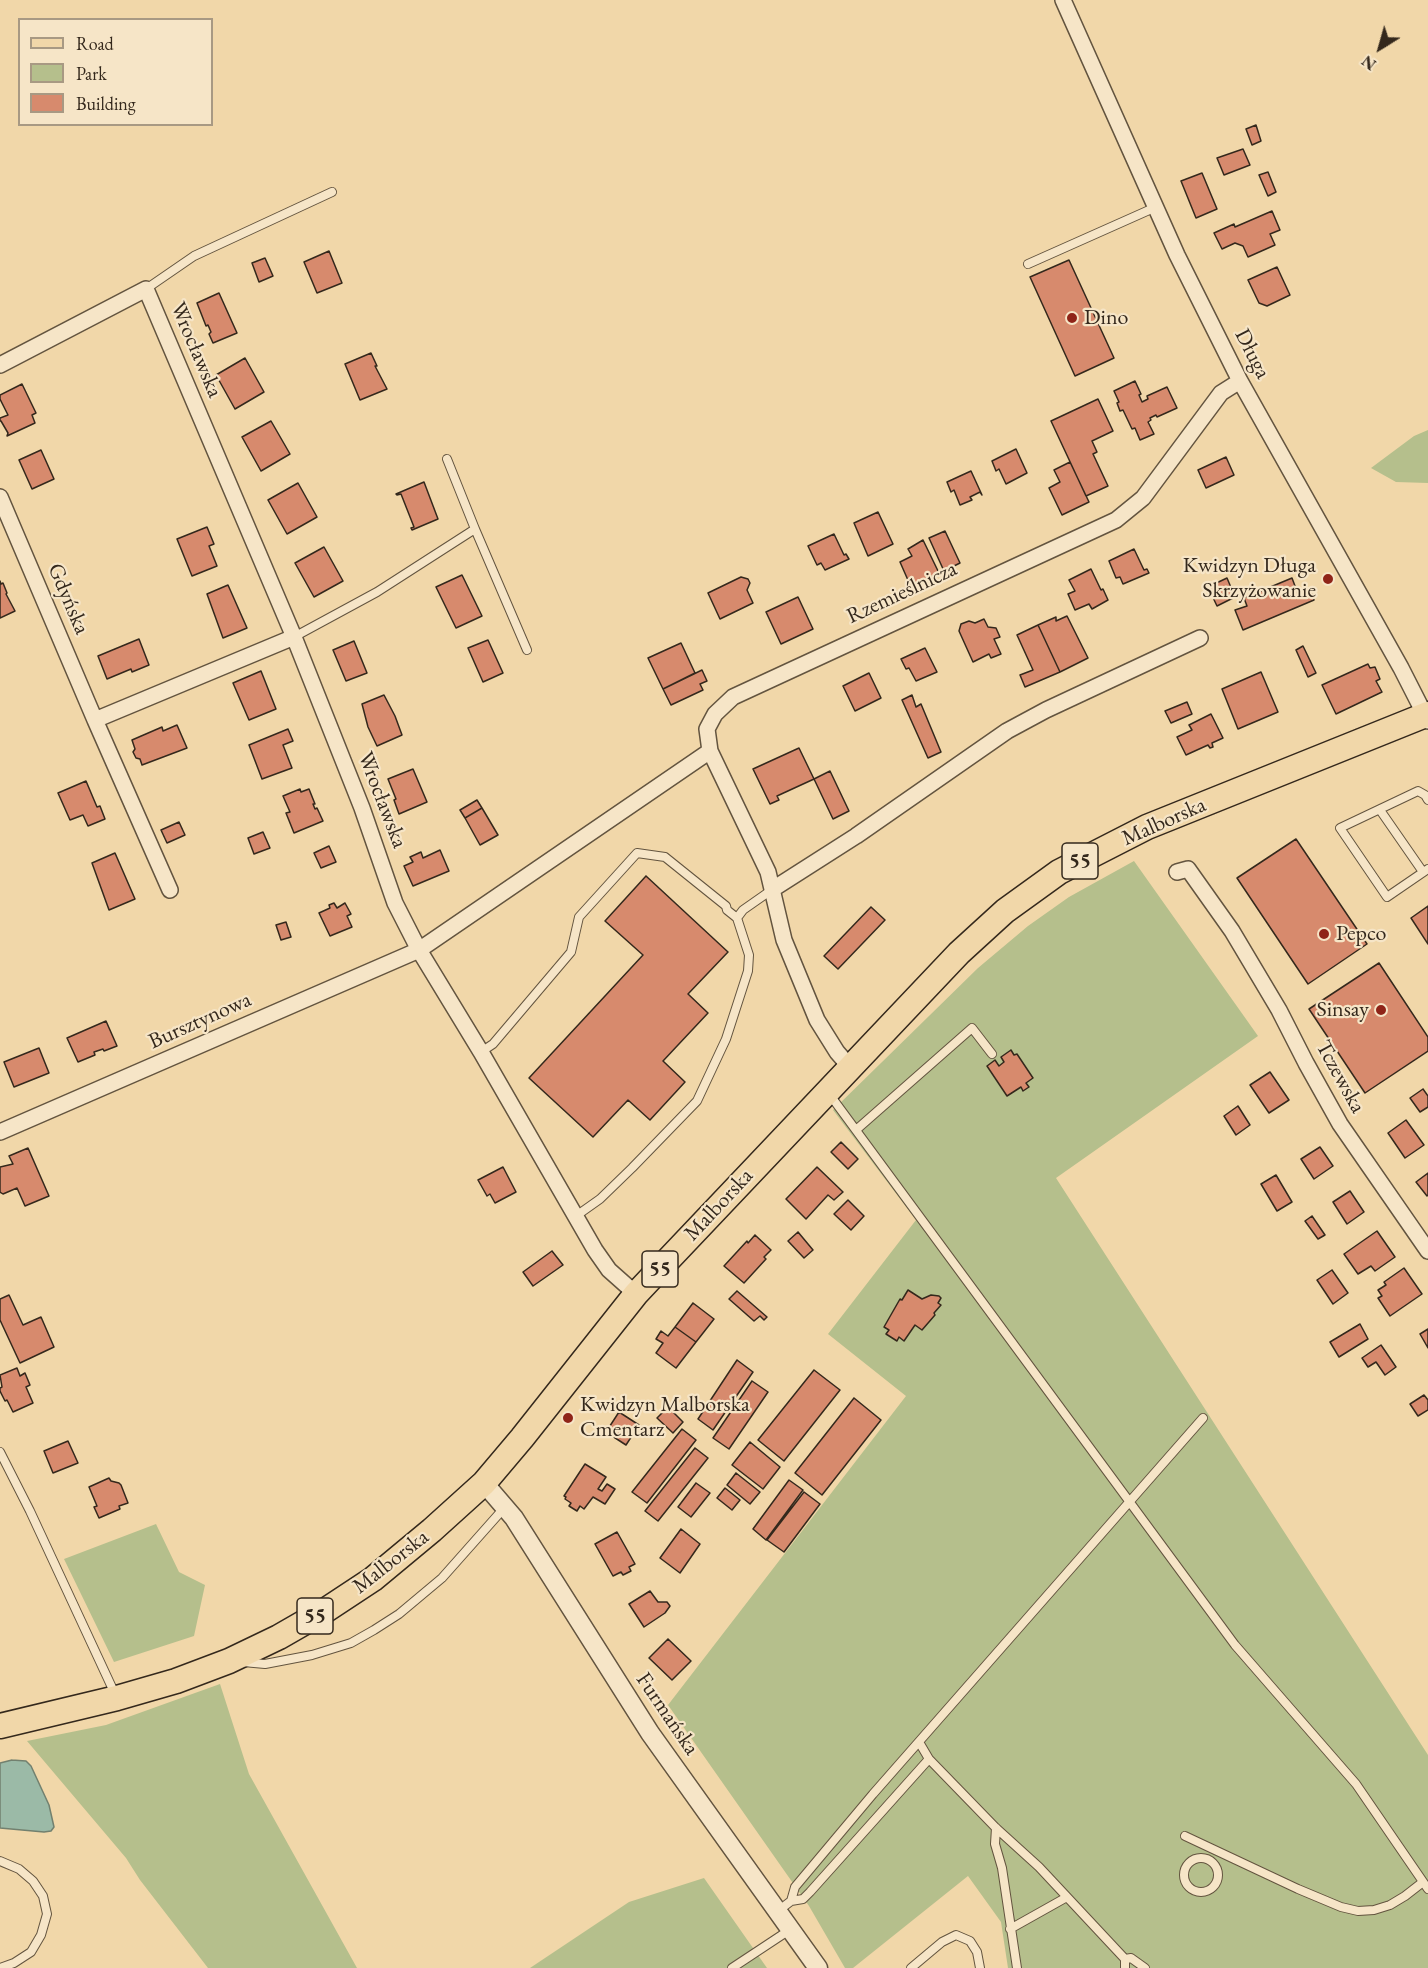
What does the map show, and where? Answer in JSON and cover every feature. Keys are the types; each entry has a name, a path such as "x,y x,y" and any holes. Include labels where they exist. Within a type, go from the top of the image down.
{"main road":[{"name":"Malborska","path":"0,1726 117,1698 176,1681 230,1661 288,1632 373,1579 484,1483 636,1294 958,953 1005,911 1059,872 1147,827 1427,717"}],"street":[{"name":"Długa","path":"1063,0 1177,255 1240,381 1427,717"},
{"path":"0,365 146,288"},
{"name":"Wrocławska","path":"146,288 294,637 362,808 395,903 418,950 481,1052 609,1270 636,1294"},
{"name":"Rzemieślnicza","path":"850,1067 837,1052 817,1020 784,940 768,872 710,752 707,729 715,714 733,697 1116,520 1143,498 1221,393 1240,381"},
{"name":"Gdyńska","path":"0,497 170,891"},
{"path":"95,720 294,637"},
{"path":"773,889 856,836 1007,730 1200,638"},
{"name":"Bursztynowa","path":"0,1132 418,950 710,752"},
{"name":"Tczewska","path":"1177,872 1188,869 1232,931 1280,1010 1340,1124 1428,1251"},
{"name":"Furmańska","path":"484,1483 506,1507 650,1733 785,1906 791,1929 818,1968"}],"lane":[{"path":"146,288 194,256 332,192"},
{"path":"1028,264 1156,207"},
{"path":"447,459 527,650"},
{"path":"294,637 377,592 475,529"},
{"path":"1380,810 1426,870 1387,897 1340,828 1418,791 1428,800"},
{"path":"481,1052 493,1044 571,952 579,917 637,854 665,857 726,906 727,910 737,918 749,955 748,971 726,1039 697,1101 632,1168 600,1198 576,1216"},
{"path":"737,918 743,910 773,889"},
{"path":"856,1130 972,1028 992,1054"},
{"path":"827,1091 1235,1645 1356,1784 1428,1889"},
{"path":"785,1906 799,1882 1128,1501 1203,1418"},
{"path":"0,1452 117,1698"},
{"path":"230,1661 265,1664 312,1655 351,1643 399,1614 442,1578 506,1507"},
{"path":"920,1742 929,1759 996,1828 1039,1867 1125,1964 1131,1958 1145,1968"},
{"path":"785,1906 803,1899 810,1892 929,1759"},
{"path":"996,1828 995,1844 1002,1868 1017,1968"},
{"path":"1185,1836 1341,1907 1358,1911 1374,1910 1390,1905 1423,1882"},
{"path":"1204,1858 1216,1868 1218,1876 1216,1884 1209,1890 1202,1893 1193,1891 1187,1886 1184,1870 1188,1863 1204,1858"},
{"path":"1216,1868 1234,1860"},
{"path":"0,1861 19,1869 33,1881 43,1896 47,1914 41,1935 30,1952 14,1963 0,1968"},
{"path":"1010,1929 1066,1897"},
{"path":"732,1968 791,1929"},
{"path":"911,1968 942,1942 956,1935 969,1941 977,1952 980,1968"}],"green space":[{"path":"1428,430 1428,483 1396,482 1371,468 1414,436"},
{"path":"1134,861 1258,1036 1056,1178 1428,1755 1428,1968 1008,1968 1001,1922 968,1876 853,1968 845,1968 809,1906 668,1705 906,1396 828,1334 916,1220 833,1110 978,968 1028,926 1069,897"},
{"path":"156,1524 179,1572 205,1585 194,1636 114,1662 64,1559"},
{"path":"220,1684 249,1774 357,1968 208,1968 140,1880 126,1858 27,1741 106,1725"},
{"path":"704,1878 767,1968 530,1968 629,1902"}],"shaded area":[{"path":"12,1760 26,1761 31,1766 49,1805 54,1827 51,1831 0,1828 0,1763"}],"building":[{"path":"1256,125 1261,141 1252,145 1246,129"},
{"path":"1243,149 1250,165 1224,175 1217,158"},
{"path":"1268,172 1276,192 1268,196 1259,175"},
{"path":"1202,173 1217,209 1196,218 1181,181"},
{"path":"1272,211 1280,230 1270,234 1275,245 1248,257 1243,246 1235,243 1222,249 1214,233 1234,224 1235,227"},
{"path":"329,251 342,283 317,293 304,262"},
{"path":"265,258 273,276 259,282 252,263"},
{"name":"Dino","path":"1069,260 1114,358 1075,376 1030,277"},
{"path":"1277,267 1290,295 1267,306 1259,303 1248,280"},
{"path":"219,293 237,333 213,343 209,334 211,332 208,325 206,326 197,303"},
{"path":"371,353 387,389 360,400 345,364"},
{"path":"245,358 264,392 235,409 216,375"},
{"path":"1135,381 1142,402 1148,399 1147,396 1167,387 1177,408 1150,418 1148,422 1154,434 1140,440 1123,410 1120,411 1114,391"},
{"path":"22,384 36,413 32,415 35,423 7,436 8,433 0,418 8,415 0,395"},
{"path":"1098,399 1113,431 1092,441 1097,452 1093,454 1108,486 1086,496 1051,421"},
{"path":"271,421 290,454 261,471 242,437"},
{"path":"1016,449 1027,473 1006,484 999,469 996,471 992,461"},
{"path":"41,450 54,479 32,489 19,460"},
{"path":"1226,457 1234,475 1206,488 1198,470"},
{"path":"1070,462 1089,502 1062,515 1049,488 1060,482 1054,470"},
{"path":"971,471 982,495 980,492 970,497 972,500 960,505 954,490 951,492 947,482"},
{"path":"424,482 438,519 412,530 411,528 414,527 401,494 396,494"},
{"path":"298,483 317,517 287,534 268,500"},
{"path":"878,512 893,544 868,556 854,523"},
{"path":"207,527 214,544 209,546 217,566 192,576 177,539"},
{"path":"945,531 960,563 944,571 929,538"},
{"path":"834,534 844,555 846,554 849,559 825,570 821,563 817,565 808,546"},
{"path":"923,540 939,573 911,587 900,562 912,556 908,549"},
{"path":"324,547 343,581 314,597 295,563"},
{"path":"1134,549 1144,570 1147,569 1149,573 1123,584 1120,577 1116,578 1109,561"},
{"path":"1091,569 1108,600 1092,609 1089,604 1075,610 1068,594 1075,591 1069,580"},
{"path":"462,575 482,616 456,628 436,587"},
{"path":"741,577 748,579 750,583 747,590 753,603 720,619 708,593"},
{"path":"1227,578 1235,597 1217,606 1208,587"},
{"path":"1292,578 1298,594 1310,589 1314,600 1243,630 1235,610 1247,606 1244,598"},
{"path":"0,581 15,611 0,618"},
{"path":"228,585 247,628 223,638 207,594"},
{"path":"798,597 813,629 781,644 766,612"},
{"path":"1067,616 1088,658 1060,672 1038,625 1056,617 1056,621"},
{"path":"984,619 988,627 996,628 1000,637 994,639 1001,654 991,658 989,654 973,662 959,631 961,624 969,621 975,623"},
{"path":"1038,625 1060,672 1025,687 1020,675 1033,670 1017,635"},
{"path":"139,639 149,665 132,672 131,669 107,679 98,656"},
{"path":"488,640 503,673 483,682 468,648"},
{"path":"354,641 367,673 346,681 333,650"},
{"path":"681,643 695,673 663,689 648,658"},
{"path":"1303,646 1316,673 1308,677 1296,650"},
{"path":"925,648 937,672 916,681 901,659"},
{"path":"1368,664 1370,668 1375,667 1380,679 1376,681 1382,692 1336,714 1322,685"},
{"path":"702,670 707,681 700,684 703,690 671,705 663,689"},
{"path":"261,671 276,709 249,720 233,683"},
{"path":"1261,672 1278,712 1238,729 1222,689"},
{"path":"869,673 881,698 855,711 843,686"},
{"path":"384,695 402,735 377,746 368,727 362,704"},
{"path":"912,695 916,707 921,704 941,752 928,758 902,700"},
{"path":"1187,702 1192,714 1171,723 1165,711"},
{"path":"1211,714 1223,738 1212,743 1213,747 1210,748 1208,745 1186,755 1177,737 1192,730 1189,725"},
{"path":"177,725 187,748 142,765 133,752 135,749 132,740 162,727 163,731"},
{"path":"288,729 293,741 283,745 292,768 262,779 249,745"},
{"path":"799,748 814,779 777,796 779,800 770,804 753,769"},
{"path":"413,769 427,802 399,814 388,779"},
{"path":"830,771 849,811 833,819 814,779"},
{"path":"86,781 105,819 88,826 83,815 70,820 58,793"},
{"path":"300,789 301,792 309,789 315,809 317,808 323,821 294,833 286,813 290,812 283,796"},
{"path":"477,800 482,808 465,818 460,810"},
{"path":"482,808 498,835 480,845 465,818"},
{"path":"179,822 185,835 167,843 161,830"},
{"path":"263,832 270,848 254,854 248,838"},
{"path":"1296,839 1367,944 1308,984 1237,878"},
{"path":"329,846 336,862 321,868 314,853"},
{"path":"440,850 449,871 413,886 404,866 413,862 410,857 421,852 423,858"},
{"path":"115,853 135,899 109,910 92,863"},
{"path":"646,876 728,952 688,994 708,1013 663,1061 685,1082 650,1120 628,1100 593,1137 529,1078 643,955 605,921"},
{"path":"334,903 337,908 345,903 351,914 347,916 352,927 330,936 319,913 330,908 329,905"},
{"path":"1428,906 1428,944 1411,918"},
{"path":"871,907 885,920 838,969 824,956"},
{"path":"286,922 291,937 281,940 276,925"},
{"path":"1379,963 1428,1037 1428,1051 1365,1093 1309,1009"},
{"path":"106,1021 117,1046 94,1052 95,1055 78,1062 67,1038"},
{"path":"39,1048 49,1073 14,1087 4,1062"},
{"path":"1011,1050 1014,1055 1017,1054 1033,1078 1026,1083 1029,1087 1023,1091 1021,1087 1007,1096 987,1066 995,1060 999,1066 1004,1062 1001,1057"},
{"path":"1270,1072 1289,1100 1269,1113 1250,1085"},
{"path":"1423,1089 1428,1096 1428,1107 1420,1112 1410,1098"},
{"path":"1238,1106 1250,1125 1236,1135 1224,1116"},
{"path":"1406,1120 1424,1145 1405,1158 1388,1133"},
{"path":"841,1142 858,1159 848,1169 831,1152"},
{"path":"1320,1147 1333,1166 1314,1179 1301,1159"},
{"path":"28,1148 49,1196 25,1206 17,1188 3,1194 0,1192 0,1167 13,1164 9,1156"},
{"path":"503,1167 516,1192 495,1203 490,1194 487,1196 478,1180"},
{"path":"817,1167 843,1192 834,1200 828,1195 806,1219 786,1199"},
{"path":"1428,1173 1428,1195 1427,1196 1416,1182"},
{"path":"1276,1175 1292,1202 1277,1211 1261,1184"},
{"path":"1350,1191 1364,1212 1347,1224 1333,1202"},
{"path":"848,1200 864,1216 851,1230 834,1214"},
{"path":"1312,1216 1325,1235 1318,1239 1305,1221"},
{"path":"1377,1231 1395,1257 1375,1271 1371,1266 1358,1274 1344,1254"},
{"path":"798,1232 813,1250 804,1258 788,1241"},
{"path":"755,1235 771,1250 764,1257 766,1259 744,1283 724,1266"},
{"path":"552,1251 563,1265 533,1286 523,1272"},
{"path":"1404,1268 1422,1294 1390,1316 1378,1298 1382,1296 1378,1290 1386,1285 1384,1282"},
{"path":"1332,1270 1348,1293 1333,1304 1317,1280"},
{"path":"908,1290 922,1299 931,1295 939,1296 941,1298 938,1303 941,1305 922,1330 915,1325 904,1341 899,1337 897,1341 886,1334 889,1330 884,1327 900,1299 902,1300"},
{"path":"737,1291 767,1317 764,1320 760,1316 754,1321 729,1299"},
{"path":"9,1295 23,1325 41,1317 54,1347 20,1363 0,1320 0,1299"},
{"path":"693,1303 714,1319 696,1342 675,1327"},
{"path":"1360,1324 1368,1339 1339,1357 1330,1342"},
{"path":"675,1327 696,1342 676,1368 656,1353 663,1343 656,1339 661,1331 668,1336"},
{"path":"1428,1329 1428,1348 1420,1334"},
{"path":"1381,1345 1396,1367 1385,1375 1376,1362 1368,1367 1362,1358"},
{"path":"737,1360 753,1372 713,1430 698,1419"},
{"path":"17,1368 20,1376 25,1373 30,1385 26,1387 33,1403 13,1412 0,1391 2,1387 0,1375"},
{"path":"814,1370 840,1390 784,1461 758,1440"},
{"path":"752,1381 768,1392 729,1449 713,1438"},
{"path":"1424,1395 1428,1400 1428,1410 1418,1416 1410,1404"},
{"path":"854,1398 881,1420 822,1495 795,1473"},
{"path":"668,1407 683,1422 673,1433 657,1418"},
{"path":"619,1412 639,1425 626,1445 606,1432"},
{"path":"682,1429 696,1440 647,1503 632,1492"},
{"path":"68,1441 78,1463 53,1473 44,1451"},
{"path":"750,1442 780,1467 763,1489 732,1465"},
{"path":"695,1448 708,1458 658,1521 645,1511"},
{"path":"585,1464 606,1477 598,1489 602,1491 607,1484 615,1489 605,1504 593,1497 584,1509 580,1506 577,1511 569,1506 571,1503 564,1496"},
{"path":"736,1473 760,1492 750,1504 727,1485"},
{"path":"109,1478 121,1485 128,1503 99,1518 89,1487"},
{"path":"789,1480 803,1490 766,1540 753,1529"},
{"path":"696,1483 710,1493 691,1517 678,1507"},
{"path":"725,1488 740,1500 732,1510 717,1498"},
{"path":"804,1492 820,1504 784,1552 767,1540"},
{"path":"681,1529 700,1544 680,1573 660,1558"},
{"path":"617,1532 635,1564 629,1567 631,1571 613,1576 595,1544"},
{"path":"650,1591 658,1602 667,1602 670,1606 665,1613 644,1627 629,1604"},
{"path":"668,1639 691,1661 672,1680 649,1658"}],"place":[{"name":"Dino","path":"1072,318"},
{"name":"Kwidzyn Długa Skrzyżowanie","path":"1328,579"},
{"name":"Pepco","path":"1324,934"},
{"name":"Sinsay","path":"1381,1010"},
{"name":"Kwidzyn Malborska Cmentarz","path":"568,1418"}]}
